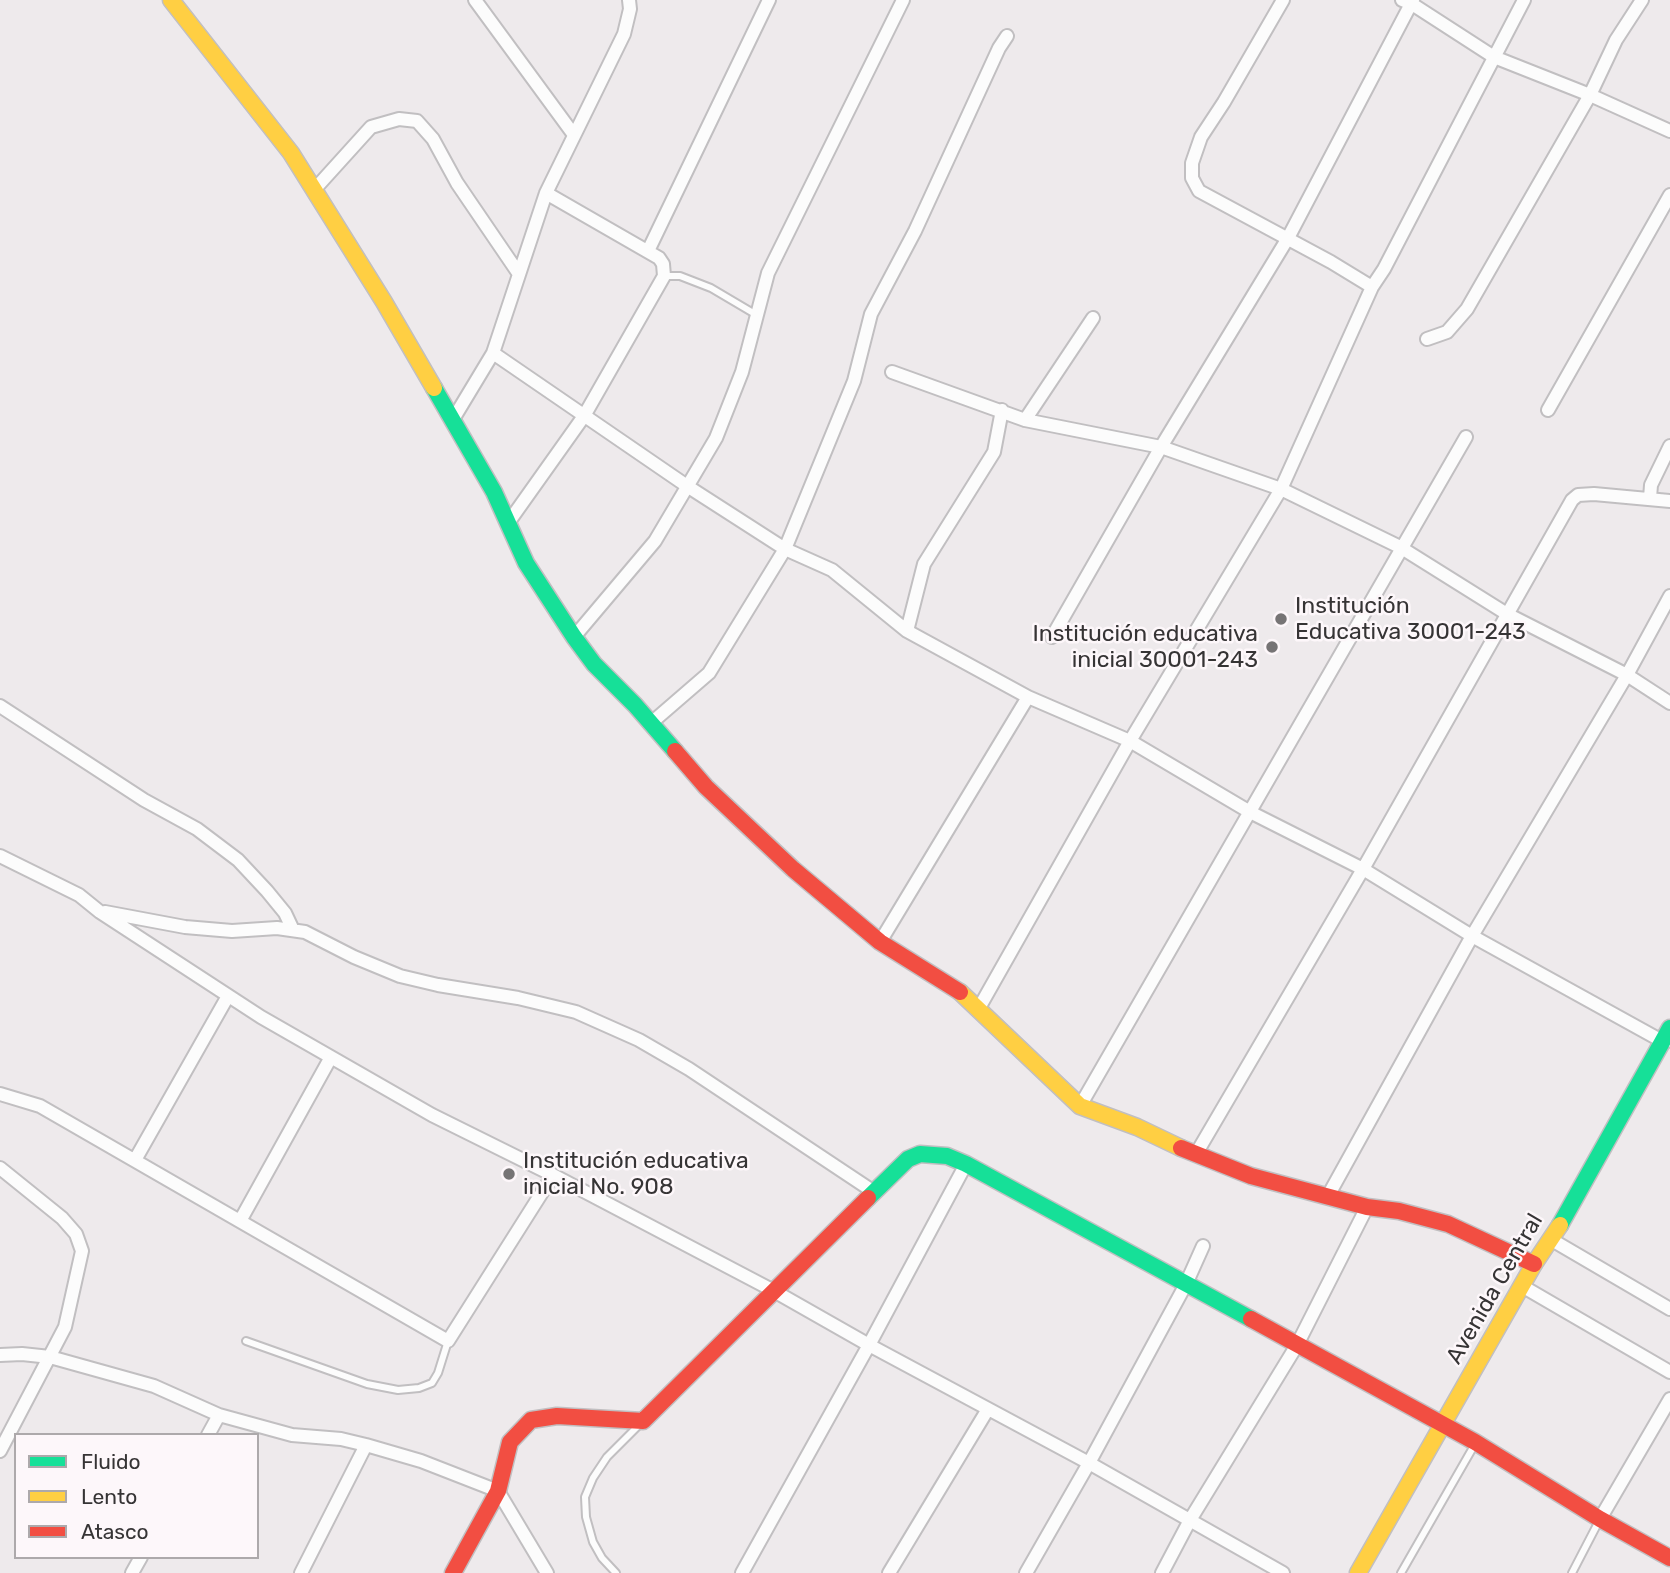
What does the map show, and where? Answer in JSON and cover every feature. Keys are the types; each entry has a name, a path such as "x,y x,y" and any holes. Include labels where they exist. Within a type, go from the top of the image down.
{"main road":[{"path":"172,0 291,153 384,302 494,492 526,563 574,637 594,664 635,705 706,787 793,869 880,942 960,992 1080,1106 1137,1127 1251,1177 1367,1207 1399,1211 1448,1224 1534,1264"},
{"name":"Avenida Central","path":"1358,1573 1667,1037"},
{"path":"453,1573 498,1491 510,1442 531,1420 557,1416 643,1421 908,1158 920,1154 947,1156 966,1164 1443,1424 1670,1558"}],"street":[{"path":"475,0 574,135"},
{"path":"452,421 493,353 546,192 624,34 630,9 628,0"},
{"path":"648,251 769,0"},
{"path":"574,637 655,541 716,438 738,383 768,273 902,0"},
{"path":"1283,0 1224,102 1201,136 1192,163 1192,178 1199,191 1372,287"},
{"path":"979,1008 1130,741 1281,489 1372,287 1384,269 1524,0"},
{"path":"1427,339 1447,332 1467,309 1590,95 1616,40 1642,0"},
{"path":"1052,637 1161,447 1288,238 1409,1 1494,57 1590,95 1670,131"},
{"path":"650,724 709,673 785,548 854,382 871,314 915,230 1007,36"},
{"path":"314,190 371,127 399,119 417,121 433,139 457,183 519,274"},
{"path":"508,523 584,415 664,276 663,264 659,258 546,192"},
{"path":"1548,410 1670,195"},
{"path":"1025,420 1093,318"},
{"path":"493,353 687,486 785,548 832,570 907,631 1028,697 1130,741 1250,812 1363,869 1472,936 1667,1037"},
{"path":"892,372 1025,420 1161,447 1281,489 1400,547 1507,614 1627,675 1670,703"},
{"path":"907,631 924,564 994,452 1002,410"},
{"path":"1080,1106 1400,547 1466,437"},
{"path":"1650,498 1651,485 1670,446"},
{"path":"1196,1154 1363,869 1572,499 1577,495 1594,494 1670,501"},
{"path":"1328,1196 1472,936 1627,675 1670,596"},
{"path":"880,942 1028,697"},
{"path":"0,706 144,800 208,837 237,860 267,891 285,913 293,930"},
{"path":"0,856 79,895 100,912 228,996 432,1115 774,1291 869,1346 1089,1463 1283,1573"},
{"path":"100,912 197,928 232,931 276,928 305,932 400,976 576,1012 639,1040 689,1069 874,1192"},
{"path":"135,1160 228,996"},
{"path":"240,1221 331,1057"},
{"path":"0,1094 40,1106 448,1340 553,1175"},
{"path":"742,1573 869,1346 966,1164"},
{"path":"0,1168 62,1218 81,1242 82,1251 65,1327 0,1451"},
{"path":"1162,1573 1190,1520 1297,1345 1367,1207"},
{"path":"1552,1240 1670,1309"},
{"path":"1026,1573 1089,1463 1186,1284 1203,1247"},
{"path":"1522,1286 1670,1371"},
{"path":"0,1355 50,1357 154,1386 219,1415 292,1434 341,1439 366,1445 421,1461 498,1491 547,1573"},
{"path":"1600,1519 1670,1399"},
{"path":"888,1573 988,1409"},
{"path":"209,1433 219,1415"},
{"path":"301,1573 366,1445"}],"lane":[{"path":"664,276 680,276 711,289 755,314"},
{"path":"246,1341 367,1384 398,1390 419,1388 432,1383 438,1373 448,1340"},
{"path":"616,1573 602,1558 593,1542 586,1517 585,1497 593,1478 607,1457 643,1421"},
{"path":"1401,1573 1475,1442"},
{"path":"1572,1573 1600,1519"}],"traffic: fast":[{"path":"434,388 494,492 526,563 574,637 594,664 675,751"},
{"path":"1560,1225 1670,1028"},
{"path":"868,1198 908,1159 920,1154 947,1156 1251,1319"}],"traffic: slow":[{"path":"171,0 291,153 434,388"},
{"path":"960,992 1080,1106 1137,1127 1181,1148"},
{"path":"1358,1573 1534,1264 1560,1225"}],"traffic: jam":[{"path":"675,751 706,787 793,869 880,942 960,992"},
{"path":"1181,1148 1251,1176 1367,1207 1399,1211 1448,1224 1534,1264"},
{"path":"453,1573 498,1491 510,1442 531,1420 557,1416 643,1421 868,1198"},
{"path":"1251,1319 1475,1442 1600,1519 1670,1558"}],"place":[{"name":"Institución Educativa 30001-243","path":"1281,619"},
{"name":"Institución educativa inicial 30001-243","path":"1272,647"},
{"name":"Institución educativa inicial No. 908","path":"509,1174"}]}
